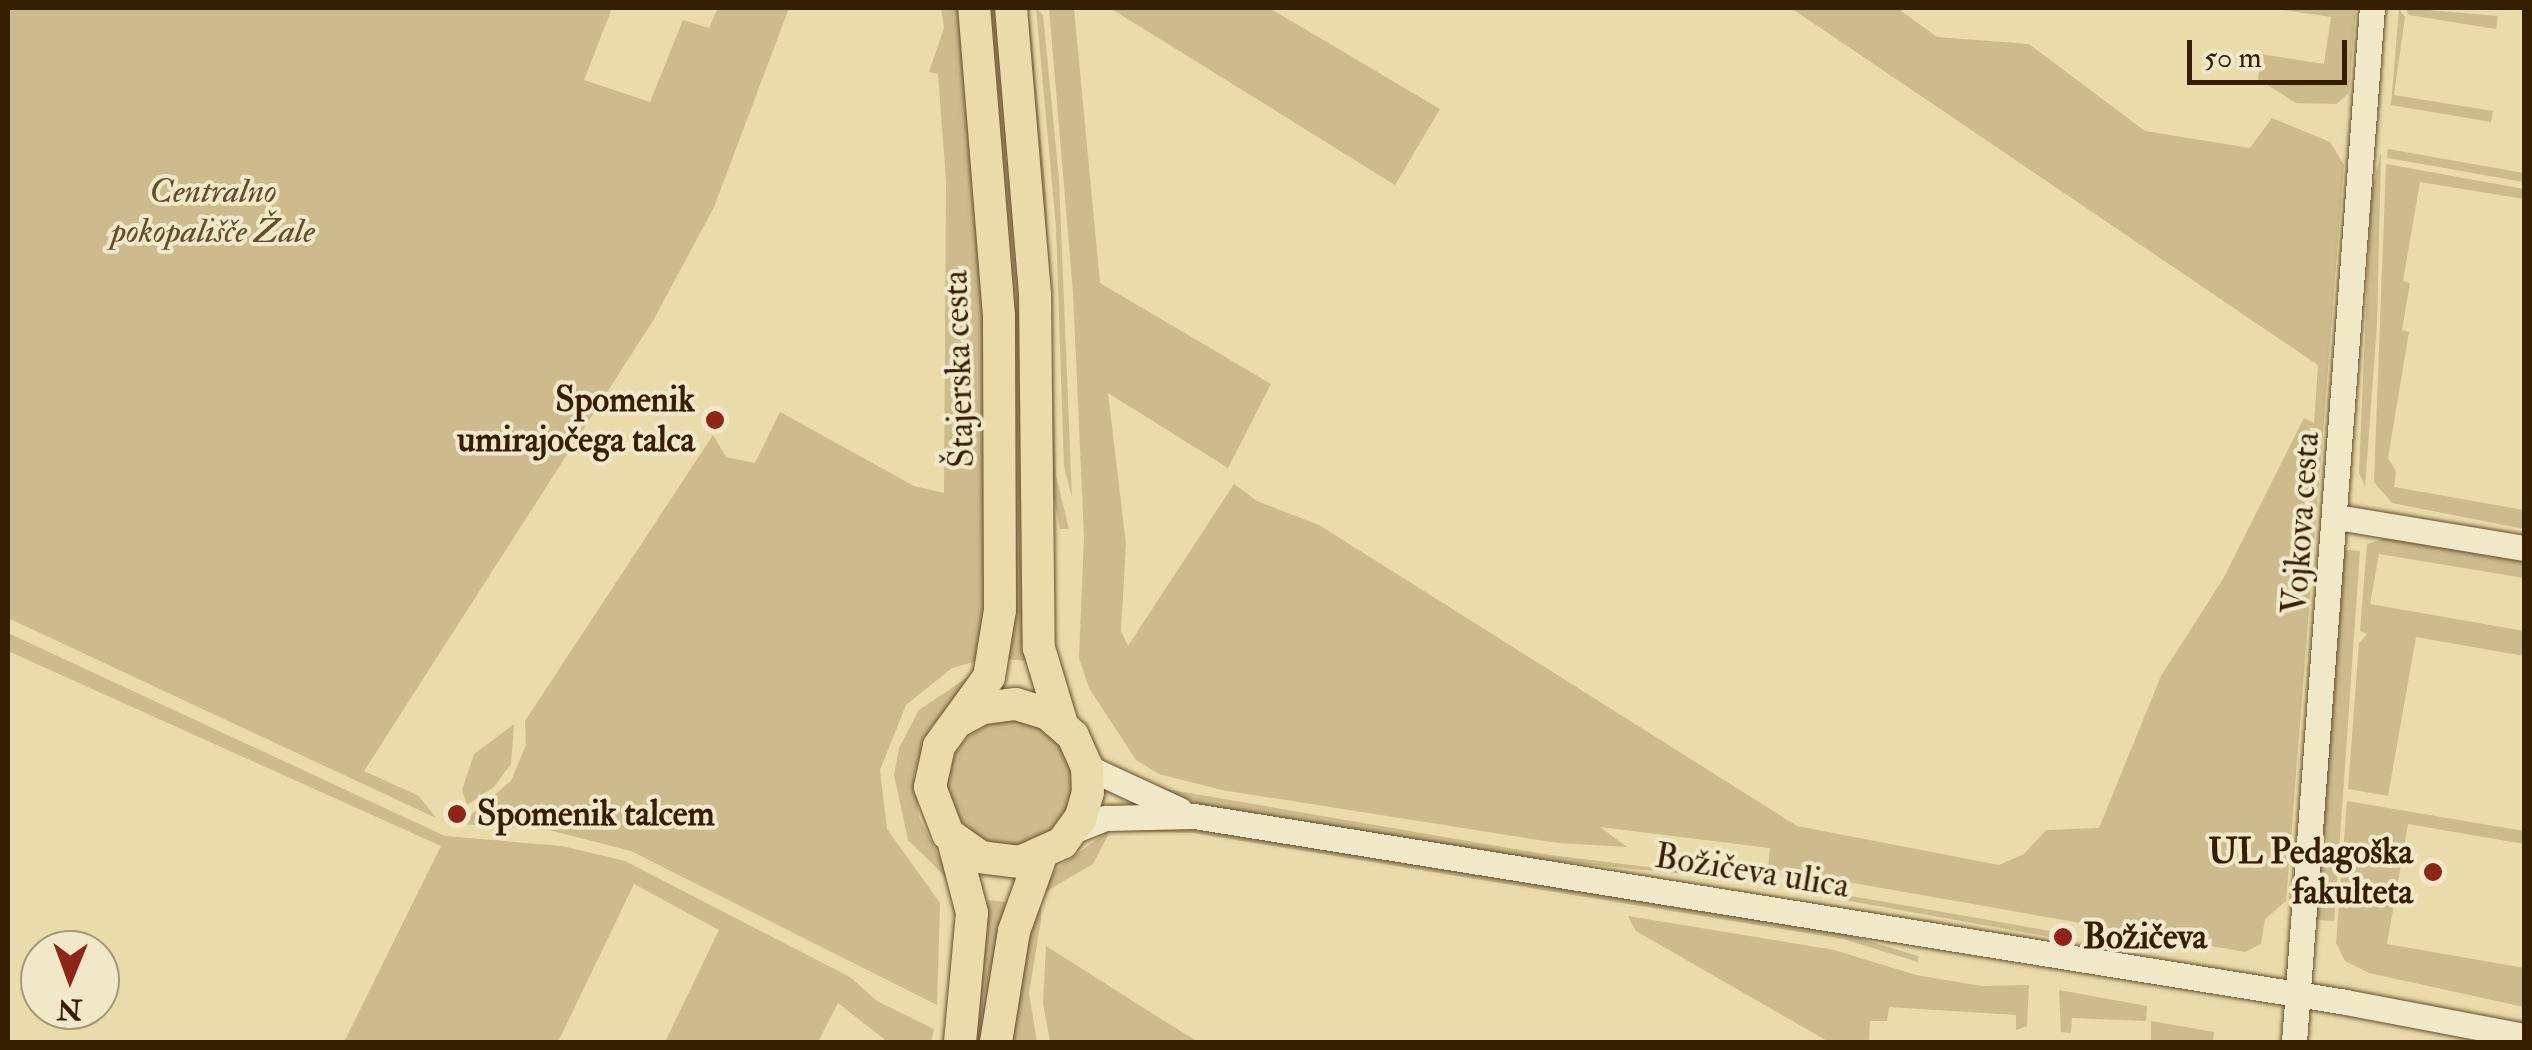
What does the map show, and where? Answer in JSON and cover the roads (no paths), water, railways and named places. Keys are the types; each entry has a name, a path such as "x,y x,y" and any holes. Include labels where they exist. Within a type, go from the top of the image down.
{"main road":[{"name":"Štajerska cesta","path":"960,1042 972,913 953,840 935,812 930,779 939,746 960,720 992,666 1002,568 998,300 974,8"},
{"path":"953,840 997,862 1041,856 1072,832 1087,801 1087,767 1062,724 1039,648 1035,295 1010,8"},
{"path":"960,720 983,708 1016,704 1062,724"},
{"path":"996,1042 1014,931 1041,856"}],"street":[{"name":"Vojkova cesta","path":"2294,1042 2337,517 2372,8"},
{"path":"2337,517 2524,548"},
{"name":"Božičeva ulica","path":"1087,767 1194,816"},
{"name":"Božičeva ulica","path":"1072,832 1104,818 1194,816 2298,995 2524,1036"}],"place":[{"name":"Spomenik umirajočega talca","path":"715,420"},
{"name":"Spomenik talcem","path":"457,814"},
{"name":"UL Pedagoška fakulteta","path":"2433,872"},
{"name":"Božičeva","path":"2063,937"}],"park label":[{"name":"Centralno pokopališče Žale","path":"213,211"}]}
